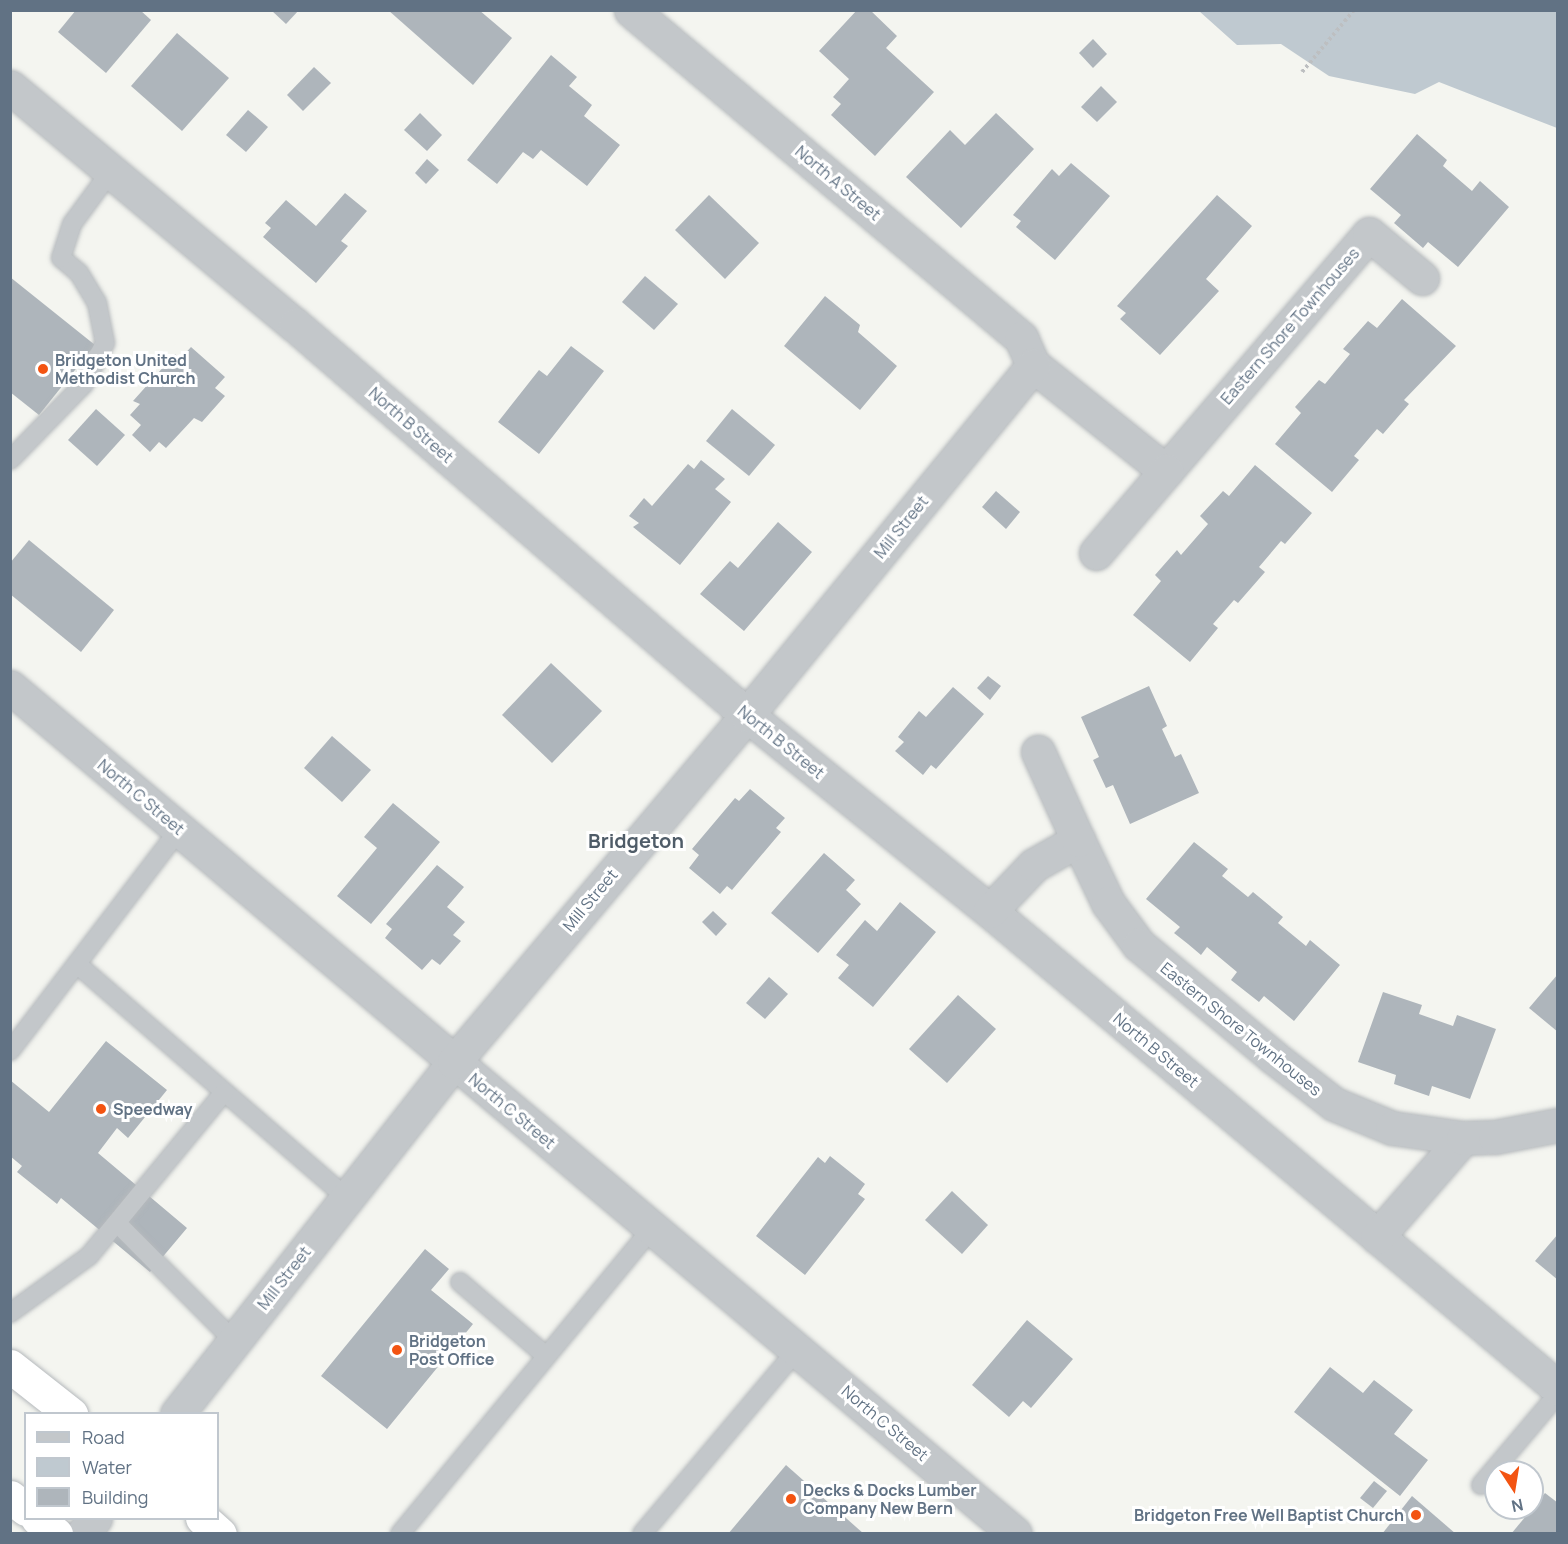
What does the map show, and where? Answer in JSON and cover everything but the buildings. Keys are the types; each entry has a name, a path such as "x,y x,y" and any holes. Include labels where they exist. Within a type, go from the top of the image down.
{"highway":[{"path":"10,1366 69,1412"},
{"path":"10,1497 24,1508"},
{"path":"40,1520 56,1533"},
{"path":"204,1520 220,1533"}],"street":[{"name":"North A Street","path":"631,10 1021,338 1033,365"},
{"name":"North B Street","path":"10,87 747,715 990,911 1557,1388"},
{"name":"Eastern Shore Townhouses","path":"1096,553 1369,234 1422,278"},
{"path":"1033,365 1166,471"},
{"name":"Mill Street","path":"178,1412 454,1062 747,715 1033,365"},
{"name":"North C Street","path":"10,687 1015,1533"},
{"name":"Eastern Shore Townhouses","path":"1038,752 1108,903 1139,945 1272,1056 1334,1104 1392,1128 1463,1138 1495,1137 1557,1125"},
{"path":"990,911 1014,882 1034,865 1078,840"},
{"path":"1377,1237 1463,1138"},
{"path":"83,1533 93,1520"}],"lane":[{"path":"10,460 84,384 105,343 97,303 79,273 61,258 72,224 111,171"},
{"path":"10,1051 179,830"},
{"path":"78,965 347,1198"},
{"path":"10,1313 88,1256 224,1092"},
{"path":"117,1222 234,1341"},
{"path":"400,1533 652,1228"},
{"path":"460,1282 546,1356"},
{"path":"642,1533 797,1350"},
{"path":"1481,1485 1557,1394"}],"path":[{"path":"1302,72 1354,10"}],"water":[{"path":"1199,11 1557,11 1557,128 1439,82 1415,94 1329,76 1281,44 1237,45"}],"place":[{"name":"Bridgeton United Methodist Church","path":"43,369"},
{"name":"Speedway","path":"101,1109"},
{"name":"Bridgeton Post Office","path":"397,1350"},
{"name":"Decks & Docks Lumber Company New Bern","path":"791,1499"},
{"name":"Bridgeton Free Well Baptist Church","path":"1416,1515"}],"district":[{"name":"Bridgeton","path":"636,840"}]}
